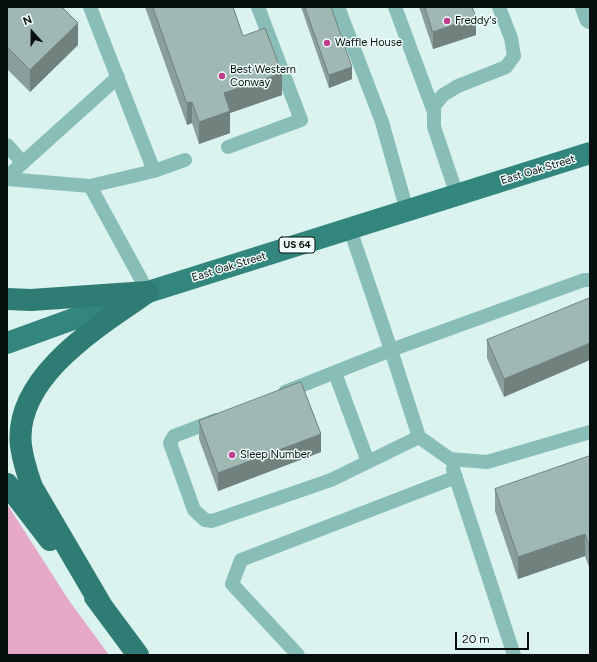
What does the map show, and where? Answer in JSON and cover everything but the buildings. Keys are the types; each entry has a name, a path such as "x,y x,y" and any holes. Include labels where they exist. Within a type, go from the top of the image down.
{"highway":[{"name":"East Oak Street","path":"7,343 148,292 590,153"},
{"path":"7,299 31,300 148,292"},
{"path":"103,608 32,487 25,468 21,444 22,424 25,410 34,392 50,370 70,348 148,292"},
{"path":"7,484 138,655"}],"street":[{"path":"586,7 590,18"}],"lane":[{"path":"90,7 154,171"},
{"path":"228,147 301,120 258,7"},
{"path":"338,7 382,122 407,211"},
{"path":"395,7 434,112"},
{"path":"457,195 434,127 434,106 443,95 458,86 506,67 514,56 511,38 499,7"},
{"path":"7,178 118,77"},
{"path":"7,145 23,162"},
{"path":"7,178 90,186 154,171 185,160"},
{"path":"90,186 148,292"},
{"path":"350,229 392,350 419,437 450,459 487,462 590,432"},
{"path":"270,398 392,350 584,280 590,280"},
{"path":"336,373 368,462"},
{"path":"226,416 174,436 170,443 194,510 205,520 212,521 331,480 419,437"},
{"path":"450,459 514,655"},
{"path":"298,655 232,584 242,560 456,477"}],"shaded area":[{"path":"7,504 70,602 109,655 7,655"}],"place":[{"name":"Freddy's","path":"447,21"},
{"name":"Waffle House","path":"327,43"},
{"name":"Best Western Conway","path":"222,76"},
{"name":"Sleep Number","path":"232,455"}]}
